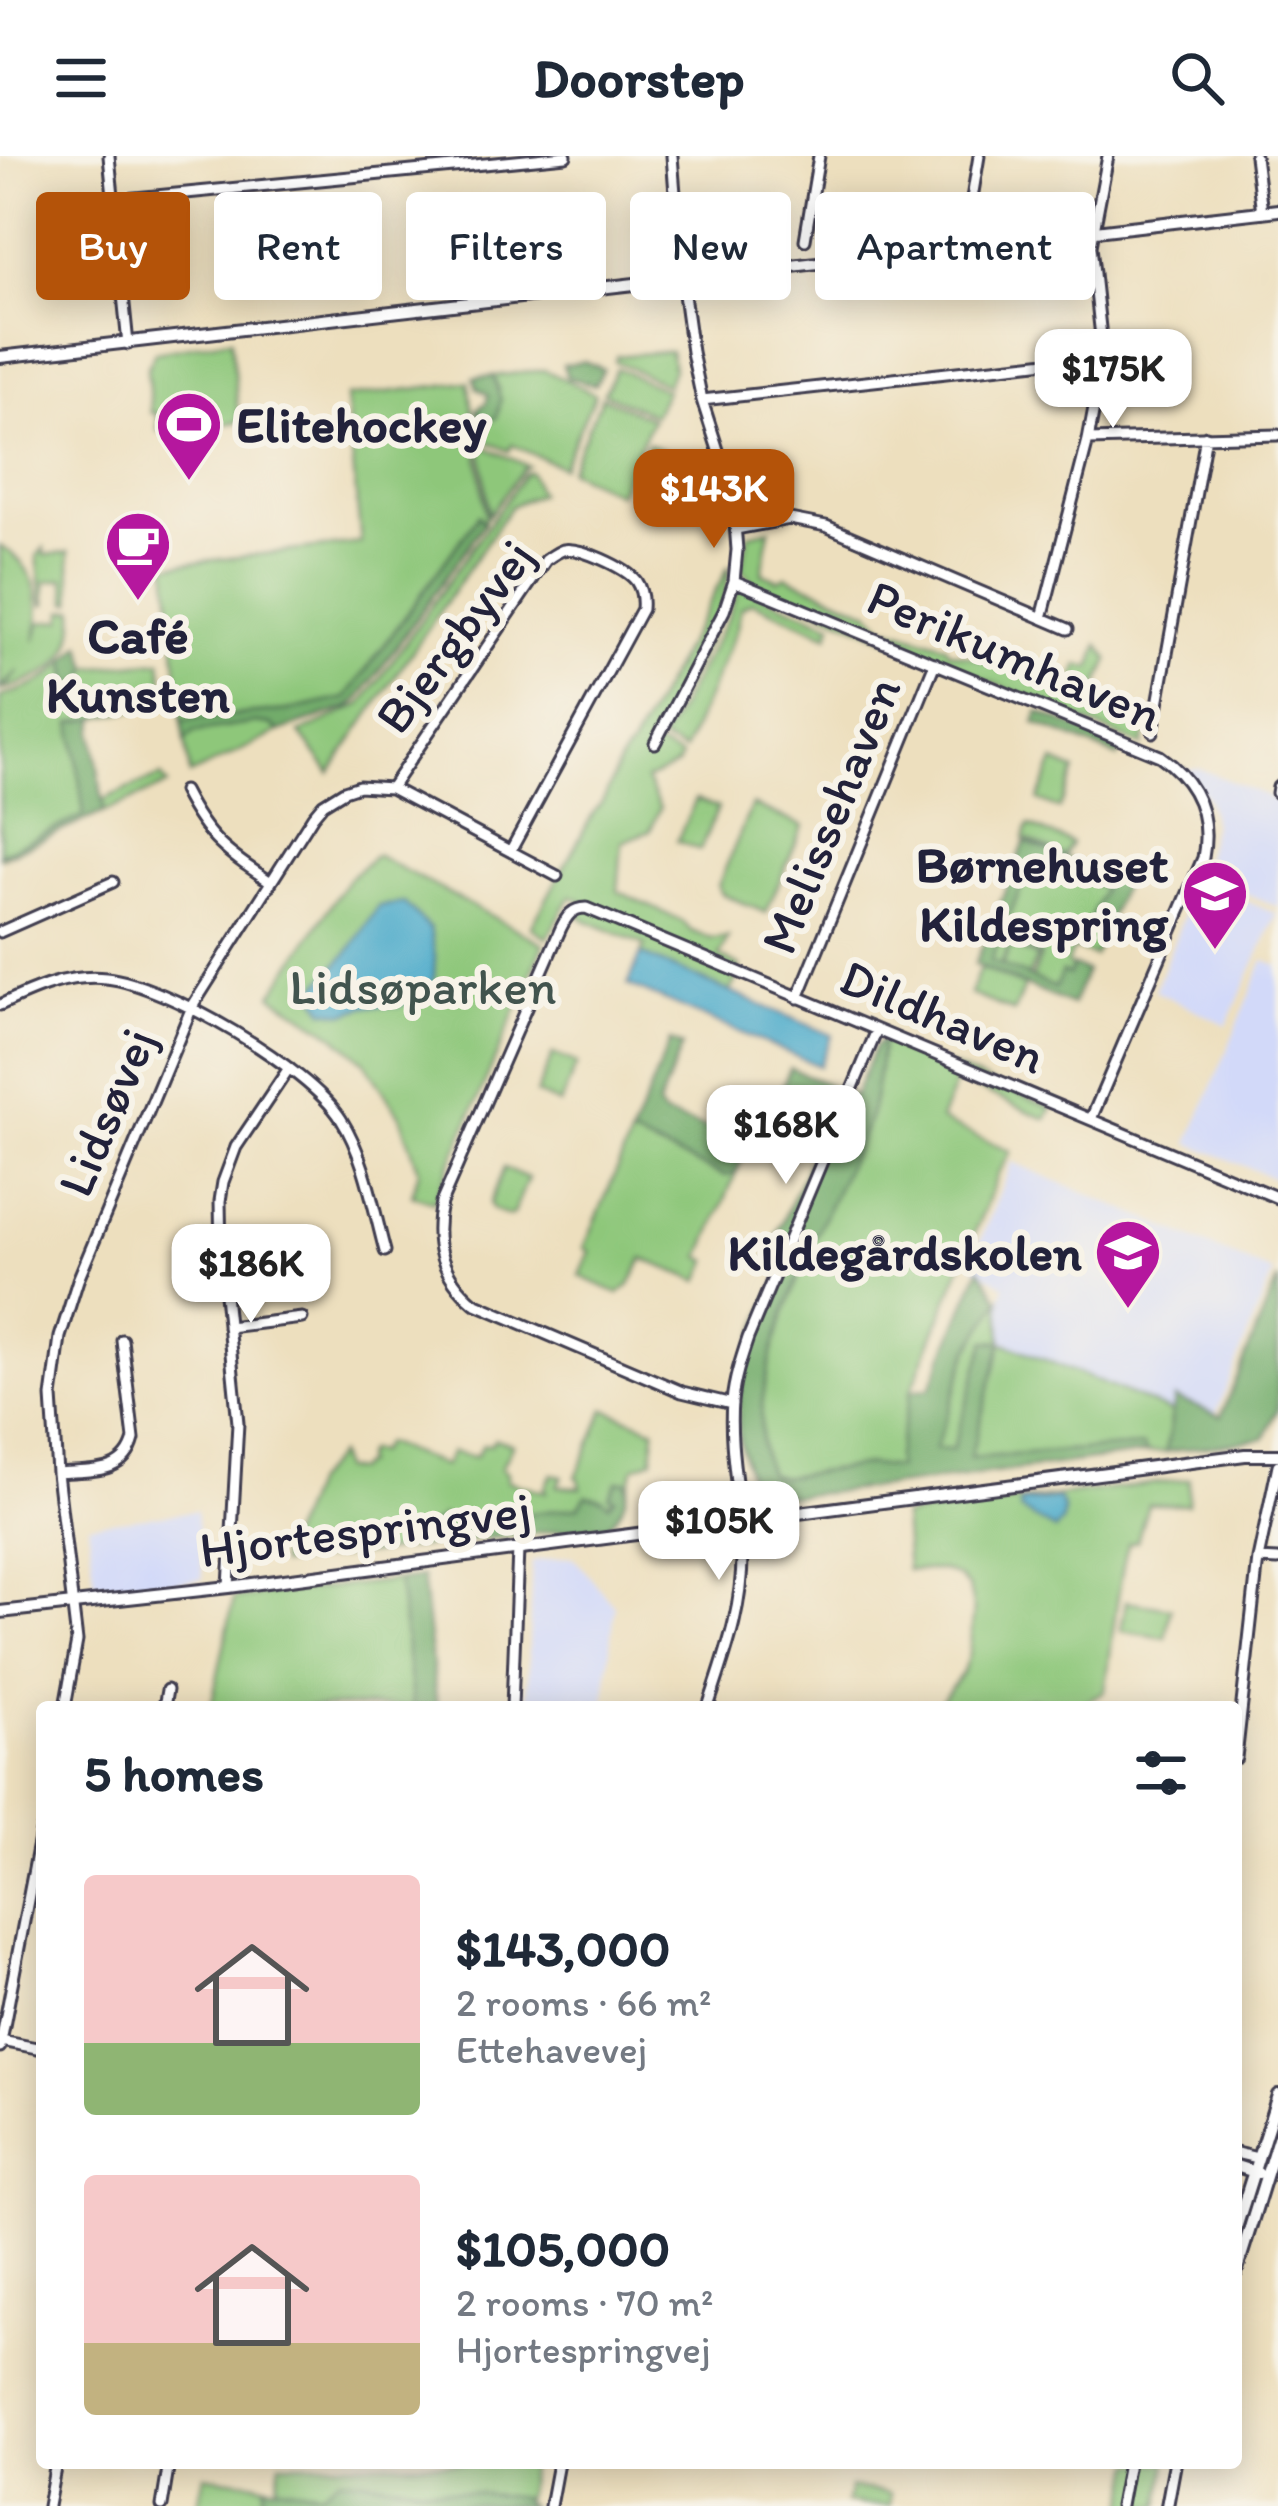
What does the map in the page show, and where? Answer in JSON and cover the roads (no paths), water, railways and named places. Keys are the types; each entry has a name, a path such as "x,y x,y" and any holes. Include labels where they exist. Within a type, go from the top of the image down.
{"street":[{"path":"110,156 113,192"},
{"path":"190,193 566,156"},
{"path":"672,156 675,192"},
{"path":"805,240 819,156"},
{"path":"974,192 980,156"},
{"path":"1095,218 1108,156"},
{"path":"1255,156 1262,212"},
{"path":"1095,232 1278,211"},
{"path":"1042,618 1099,387 1101,337 1095,282"},
{"path":"0,357 630,286"},
{"path":"124,300 128,344"},
{"path":"655,743 724,611 734,581 733,497 702,400 685,300"},
{"path":"702,400 1100,356"},
{"path":"1088,440 1278,435"},
{"path":"1153,732 1206,436"},
{"path":"736,529 790,519 826,526 1068,629"},
{"name":"Bjergbyvej","path":"391,788 546,560 560,550 572,549 630,574 639,585 642,609 511,850"},
{"name":"Perikumhaven","path":"734,581 1160,756 1190,783 1199,800 1206,839 1203,858 1091,1119"},
{"name":"Melissehaven","path":"798,998 935,663"},
{"name":"Lidsøvej","path":"66,1701 77,1641 52,1397 68,1308 191,1007 323,804 359,786 391,788"},
{"path":"391,788 557,876"},
{"path":"183,791 200,824 214,839 271,882"},
{"path":"0,932 113,882"},
{"name":"Dildhaven","path":"732,1404 682,1392 474,1303 452,1280 439,1251 442,1204 561,928 577,908 1278,1198"},
{"path":"0,1005 44,985 106,978 191,1007 289,1068 327,1100 350,1136 385,1251"},
{"path":"710,1701 730,1647 740,1599 742,1552 732,1404 741,1360 877,1030"},
{"path":"229,1587 238,1423 219,1220 223,1182 236,1147 289,1068"},
{"path":"228,1328 302,1318"},
{"path":"57,1473 109,1468 118,1465 131,1449 134,1439 122,1340"},
{"name":"Hjortespringvej","path":"0,1612 229,1587 1245,1455 1278,1455"},
{"path":"1242,1703 1258,1558 1278,1465"},
{"path":"512,1701 518,1549"},
{"path":"1258,1558 1278,1561"},
{"path":"165,1701 167,1690"},
{"path":"36,1859 1,2044 36,2048"},
{"path":"1242,2209 1278,2095"},
{"path":"1242,2254 1278,2138"},
{"path":"1242,2157 1267,2175"},
{"path":"1242,2166 1255,2165"},
{"path":"48,2506 55,2469"},
{"path":"162,2506 168,2469"},
{"path":"550,2506 557,2469"},
{"path":"1120,2506 1127,2469"},
{"path":"1167,2506 1174,2469"}],"water":[{"path":"404,903 430,929 434,977 424,995 398,1006 365,1006 346,1013 325,1010 314,990 349,951 379,906"},
{"path":"641,954 832,1035 819,1066 628,985"},
{"path":"1059,1499 1063,1521 1055,1530 1020,1510 1021,1503"}],"place":[{"name":"Elitehockey","path":"189,483"},
{"name":"Café Kunsten","path":"138,603"},
{"name":"Børnehuset Kildespring","path":"1215,952"},
{"name":"Kildegårdskolen","path":"1128,1311"}],"park label":[{"name":"Lidsøparken","path":"423,986"}]}
